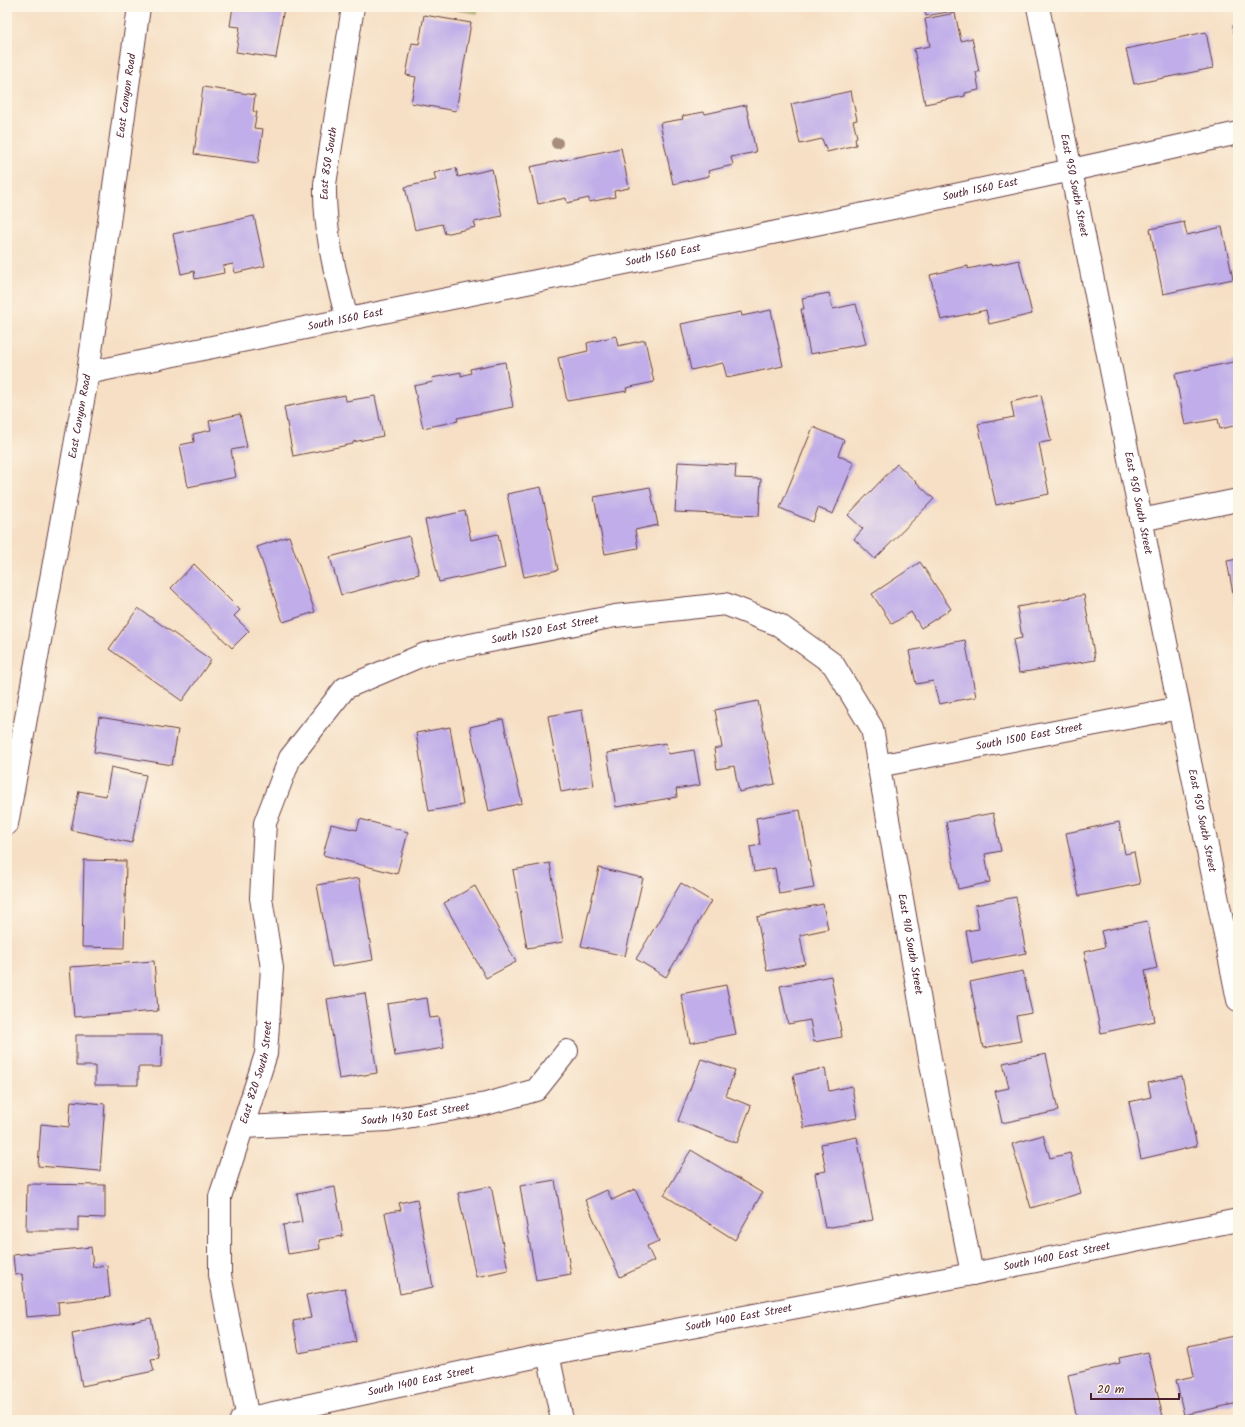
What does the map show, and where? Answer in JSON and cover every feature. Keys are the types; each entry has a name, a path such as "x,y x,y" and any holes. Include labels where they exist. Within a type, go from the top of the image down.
{"street":[{"name":"East Canyon Road","path":"7,824 88,373 139,7"},
{"name":"East 850 South","path":"347,318 331,256 324,208 325,184 353,7"},
{"name":"East 950 South Street","path":"1038,7 1238,1000"},
{"name":"South 1560 East","path":"88,373 347,318 1071,171 1238,133"},
{"path":"1141,520 1238,500"},
{"name":"South 1520 East Street","path":"311,732 345,688 425,654 615,616 725,604 779,625 800,640"},
{"name":"East 910 South Street","path":"800,640 833,664 872,728 931,1064 972,1274"},
{"name":"South 1500 East Street","path":"878,766 1180,708"},
{"name":"East 820 South Street","path":"244,1419 220,1275 220,1197 266,1054 272,968 261,898 265,822 290,758 311,732"},
{"name":"South 1430 East Street","path":"243,1127 388,1120 486,1104 536,1090 566,1051"},
{"name":"South 1400 East Street","path":"244,1419 548,1354 972,1274 1238,1220"},
{"path":"548,1354 562,1420"}],"green space":[{"path":"441,7 478,7 477,13"}],"building":[{"path":"233,7 284,7 276,58 236,52 240,27 230,26"},
{"path":"924,7 952,7 953,11 926,16"},
{"path":"955,13 961,41 972,38 979,72 976,72 979,90 965,93 965,96 925,104 914,49 930,46 925,19"},
{"path":"424,15 471,23 456,111 411,103 416,77 406,75 412,43 419,44"},
{"path":"1238,24 1238,48 1237,48 1233,26"},
{"path":"1206,32 1213,68 1134,84 1126,49"},
{"path":"203,87 255,95 253,111 257,112 254,128 263,129 258,163 194,154"},
{"path":"851,91 857,120 853,121 857,137 855,138 856,145 827,152 822,139 800,144 791,104"},
{"path":"746,105 756,152 731,157 733,165 708,171 709,176 673,184 660,123 683,119 682,116 704,112 705,114"},
{"path":"621,148 629,188 614,191 615,197 589,202 589,198 567,203 566,198 538,204 530,167"},
{"path":"456,168 458,177 492,169 502,216 474,222 476,227 445,234 442,224 415,230 405,187 436,180 434,173"},
{"path":"254,216 265,266 235,273 233,264 223,266 224,273 195,279 194,271 181,274 173,234"},
{"path":"1184,222 1187,235 1222,227 1233,279 1163,294 1150,229"},
{"path":"1019,260 1032,314 989,324 986,310 941,320 930,275 968,266 968,269"},
{"path":"829,293 833,309 856,304 866,344 810,354 801,309 804,309 802,298"},
{"path":"771,310 783,366 727,378 723,363 691,370 681,324 741,312 742,316"},
{"path":"616,336 618,346 645,340 654,382 626,388 627,391 567,401 558,358 588,351 587,343"},
{"path":"1238,361 1238,425 1220,429 1218,419 1185,425 1175,374"},
{"path":"505,362 513,407 457,418 458,421 423,428 414,386 433,382 432,378 461,372 461,376 471,373 470,369"},
{"path":"345,395 346,401 375,396 383,436 353,442 353,444 293,456 284,407"},
{"path":"1041,395 1051,441 1039,443 1049,494 996,505 978,424 1014,417 1011,402"},
{"path":"240,414 247,447 231,450 236,477 188,487 180,445 194,442 193,434 211,430 209,421"},
{"path":"813,427 844,440 838,455 854,463 833,514 818,508 813,522 780,508"},
{"path":"678,462 736,465 735,478 761,479 759,516 675,512"},
{"path":"897,464 934,499 875,559 854,539 863,529 848,515"},
{"path":"541,487 558,570 524,577 507,494"},
{"path":"650,487 658,525 635,530 638,548 605,554 594,497"},
{"path":"465,511 471,540 498,534 505,568 439,582 425,520"},
{"path":"289,536 315,612 283,622 257,547"},
{"path":"409,536 419,574 341,595 330,557"},
{"path":"1238,559 1238,615 1237,615 1227,561"},
{"path":"920,562 951,609 921,628 911,612 892,624 872,594"},
{"path":"194,564 240,610 234,616 249,631 232,648 171,588"},
{"path":"1084,595 1095,660 1019,673 1013,640 1022,638 1017,607"},
{"path":"138,608 211,660 182,701 109,649"},
{"path":"965,640 976,697 939,704 933,681 916,684 909,651"},
{"path":"758,701 775,784 739,792 734,766 717,769 714,749 722,747 715,710"},
{"path":"582,710 594,786 561,792 548,716"},
{"path":"99,717 178,730 172,765 94,752"},
{"path":"503,719 522,803 489,811 470,727"},
{"path":"450,727 463,805 429,811 416,733"},
{"path":"666,743 668,754 694,750 700,785 676,789 677,797 616,807 607,753"},
{"path":"111,767 146,775 132,843 71,830 79,791 106,796"},
{"path":"800,810 814,888 779,894 775,868 754,872 750,847 760,845 756,818"},
{"path":"993,813 1001,851 985,854 990,882 958,889 946,822"},
{"path":"360,819 408,832 397,874 323,855 331,824 357,830"},
{"path":"1119,822 1125,854 1134,852 1140,884 1079,896 1066,833"},
{"path":"84,860 126,861 124,948 82,947"},
{"path":"550,863 563,942 527,948 513,870"},
{"path":"599,868 643,878 625,956 581,946"},
{"path":"359,878 373,960 332,967 317,885"},
{"path":"681,883 711,901 666,977 636,959"},
{"path":"475,886 516,962 486,978 444,903"},
{"path":"1016,897 1026,953 972,963 966,931 979,929 975,905"},
{"path":"823,904 828,929 800,935 805,964 767,971 757,917"},
{"path":"1147,921 1157,968 1145,971 1155,1021 1101,1033 1084,952 1105,947 1101,931"},
{"path":"154,961 158,1011 74,1017 70,967"},
{"path":"1023,971 1032,1013 1016,1016 1021,1041 983,1048 970,982"},
{"path":"831,976 842,1037 814,1042 810,1020 788,1024 780,986"},
{"path":"726,985 736,1034 690,1043 681,994"},
{"path":"365,993 377,1073 339,1079 327,999"},
{"path":"427,998 430,1018 439,1017 444,1048 395,1056 387,1004"},
{"path":"76,1035 162,1035 161,1067 138,1067 138,1085 95,1085 95,1066 76,1066"},
{"path":"1046,1054 1058,1111 1002,1123 995,1091 1009,1088 1003,1063"},
{"path":"701,1059 735,1070 726,1096 751,1106 737,1143 678,1121"},
{"path":"825,1068 829,1091 852,1086 857,1118 804,1128 793,1075"},
{"path":"1182,1076 1197,1146 1141,1159 1129,1102 1151,1097 1148,1083"},
{"path":"71,1101 105,1104 100,1171 38,1166 41,1124 69,1127"},
{"path":"1043,1135 1050,1158 1070,1153 1081,1193 1031,1208 1012,1144"},
{"path":"857,1137 873,1220 825,1228 815,1173 826,1171 821,1144"},
{"path":"691,1150 762,1193 735,1240 664,1195"},
{"path":"555,1180 571,1274 536,1280 520,1186"},
{"path":"27,1184 105,1185 105,1218 78,1217 78,1231 26,1231"},
{"path":"491,1186 508,1270 476,1277 458,1193"},
{"path":"335,1187 343,1236 319,1240 320,1249 288,1254 283,1225 302,1222 297,1194"},
{"path":"635,1189 659,1241 647,1246 654,1261 620,1277 585,1200 607,1190 612,1200"},
{"path":"417,1199 433,1287 400,1294 385,1213 401,1210 399,1203"},
{"path":"91,1247 93,1267 107,1265 110,1297 58,1302 59,1314 26,1317 22,1274 15,1275 13,1255"},
{"path":"345,1288 356,1342 299,1353 293,1321 311,1318 306,1295"},
{"path":"151,1318 159,1358 151,1359 154,1371 82,1386 72,1334"},
{"path":"1238,1335 1238,1403 1184,1415 1176,1380 1194,1376 1188,1346"},
{"path":"1148,1352 1163,1417 1150,1420 1077,1420 1068,1375 1120,1363 1119,1358"}]}
